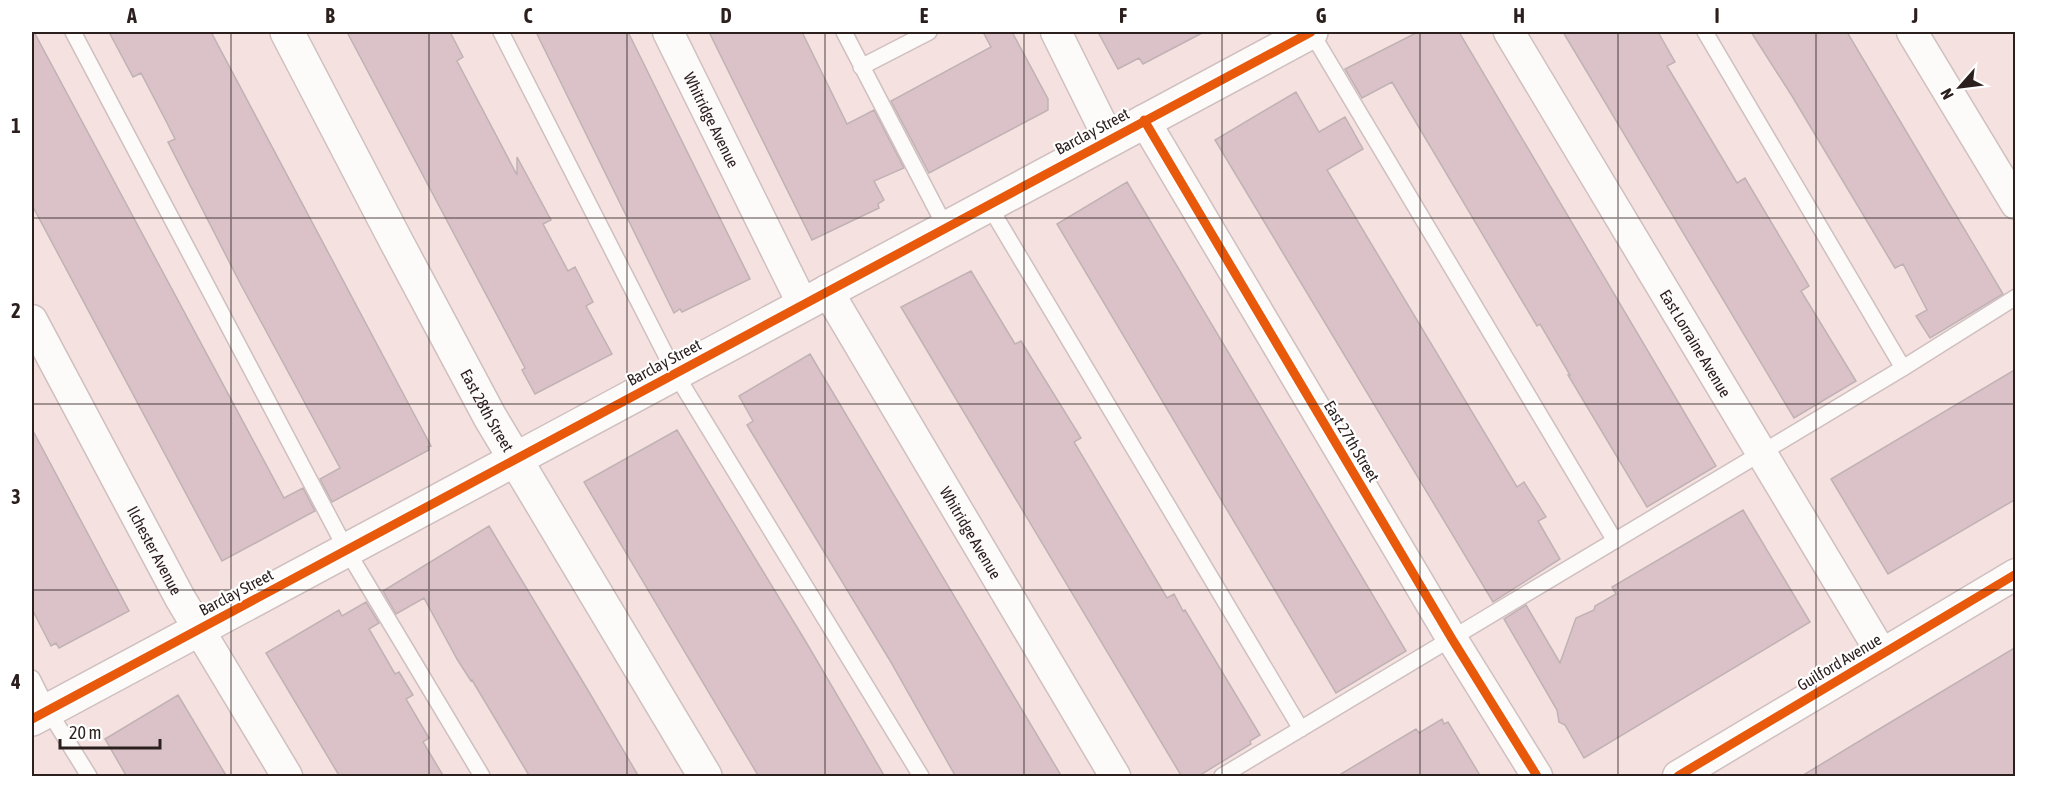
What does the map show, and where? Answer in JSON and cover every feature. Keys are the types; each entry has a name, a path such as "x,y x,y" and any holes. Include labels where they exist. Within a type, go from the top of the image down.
{"street":[{"name":"East 28th Street","path":"287,32 490,417 705,777"},
{"name":"Whitridge Avenue","path":"668,32 814,296 1115,777"},
{"path":"1056,32 1109,139"},
{"name":"Barclay Street","path":"40,714 814,296 1311,32"},
{"name":"East Lorraine Avenue","path":"1509,32 1882,654"},
{"path":"1912,32 2016,204"},
{"name":"East 27th Street","path":"1144,120 1452,639 1537,777"},
{"name":"Ilchester Avenue","path":"32,320 199,629 286,777"},
{"name":"Guilford Avenue","path":"1678,777 2016,574"}],"lane":[{"path":"73,32 346,549 482,777"},
{"path":"501,32 675,373 921,777"},
{"path":"844,32 945,226"},
{"path":"861,67 929,32"},
{"path":"1311,32 1615,541"},
{"path":"1705,32 1903,368"},
{"path":"988,204 1301,729"},
{"path":"1222,777 1903,368 2016,297"},
{"path":"32,678 40,714 89,777"}],"building":[{"path":"32,32 284,498 303,488 315,511 222,561 32,205"},
{"path":"109,32 211,32 431,446 428,447 429,450 332,502 320,479 340,468 239,281 168,142 175,139 141,73 133,77"},
{"path":"347,32 450,32 463,57 457,61 517,175 517,157 551,220 543,224 568,271 575,267 593,302 586,306 612,354 535,394 522,370 525,368"},
{"path":"536,32 628,32 750,279 682,312 680,309 674,313"},
{"path":"709,32 802,32 847,124 874,110 904,168 874,181 884,200 878,204 879,208 812,240"},
{"path":"983,32 1012,32 1048,99 1048,110 929,173 891,101 991,47"},
{"path":"1098,32 1204,32 1143,64 1139,58 1118,69"},
{"path":"1418,32 1459,32 1716,466 1647,507 1540,324 1537,326 1392,82 1362,98 1345,69"},
{"path":"1563,32 1658,32 1675,62 1667,66 1737,183 1745,178 1809,286 1801,291 1856,381 1794,418"},
{"path":"1751,32 1847,32 2003,294 1930,338 1916,316 1927,310 1903,264 1895,268"},
{"path":"1296,92 1319,132 1345,117 1363,149 1327,170 1517,487 1524,482 1546,517 1538,521 1560,559 1493,602 1215,140"},
{"path":"1127,182 1406,651 1336,693 1057,224"},
{"path":"971,271 1015,344 1021,341 1081,438 1074,442 1167,598 1174,594 1183,611 1185,610 1260,735 1250,741 1251,744 1197,777 1182,777 901,307"},
{"path":"810,354 1062,777 956,777 889,659 747,425 753,421 739,396"},
{"path":"2016,369 2016,499 1888,574 1831,479"},
{"path":"32,429 129,611 59,648 56,643 51,646 32,609"},
{"path":"677,430 885,777 759,777 584,482"},
{"path":"1743,510 1810,622 1584,758 1565,725 1559,722 1557,710 1504,619 1526,605 1560,663 1576,618 1594,610 1595,606 1616,594 1612,587"},
{"path":"489,526 639,777 530,777 457,659 424,598 396,614 383,591"},
{"path":"366,602 379,623 369,629 395,674 399,672 413,695 406,699 429,738 423,742 444,777 340,777 266,653 339,610 342,616"},
{"path":"2016,647 2016,777 1800,777 1881,728"},
{"path":"178,695 227,777 127,777 105,739"},
{"path":"1442,719 1444,724 1448,722 1481,777 1336,777 1416,729 1419,733"}],"cycle path":[{"path":"32,719 1311,32"},
{"path":"1144,120 1452,639 1537,776"},
{"path":"1678,776 2016,574"}]}
